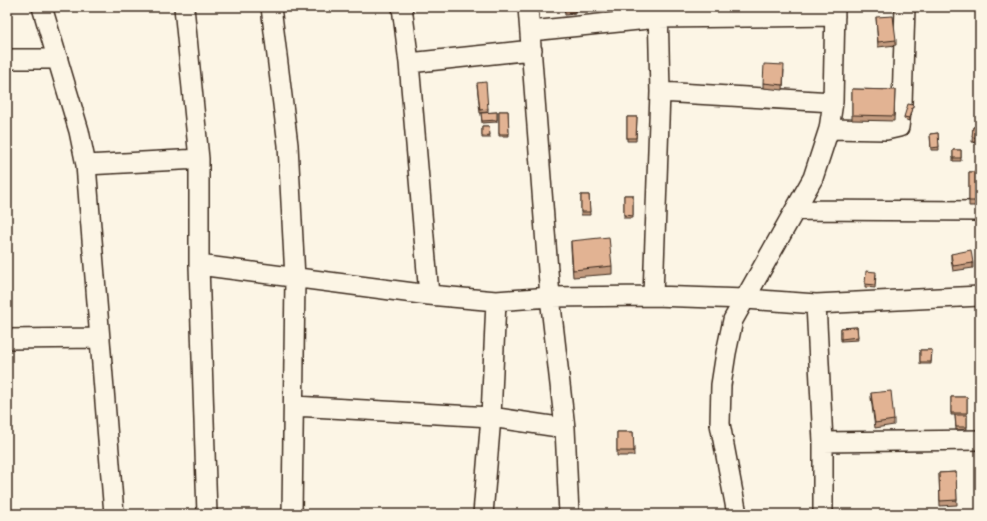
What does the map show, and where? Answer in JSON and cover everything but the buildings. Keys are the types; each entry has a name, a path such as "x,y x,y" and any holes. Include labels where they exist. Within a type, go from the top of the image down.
{"street":[{"path":"42,7 79,131 86,165 114,514"},
{"path":"184,7 199,159 199,265 207,514"},
{"path":"271,7 288,145 295,278 292,514"},
{"path":"402,7 409,63 428,295"},
{"path":"528,7 550,297 565,428 569,514"},
{"path":"830,129 886,130 899,127 902,104 905,7"},
{"path":"531,31 658,13 835,12 833,102 830,129 813,178 746,299 732,320 722,385 720,424 737,514"},
{"path":"652,296 660,92 658,13"},
{"path":"409,63 532,50"},
{"path":"7,59 58,59"},
{"path":"660,92 833,102"},
{"path":"86,165 199,159"},
{"path":"795,210 980,211"},
{"path":"199,265 428,295 496,301 550,297 652,296 746,299 816,304 980,296"},
{"path":"483,514 492,417 496,301"},
{"path":"816,304 822,442 823,514"},
{"path":"7,339 100,338"},
{"path":"294,406 492,417 565,428"},
{"path":"822,442 980,440"}]}
